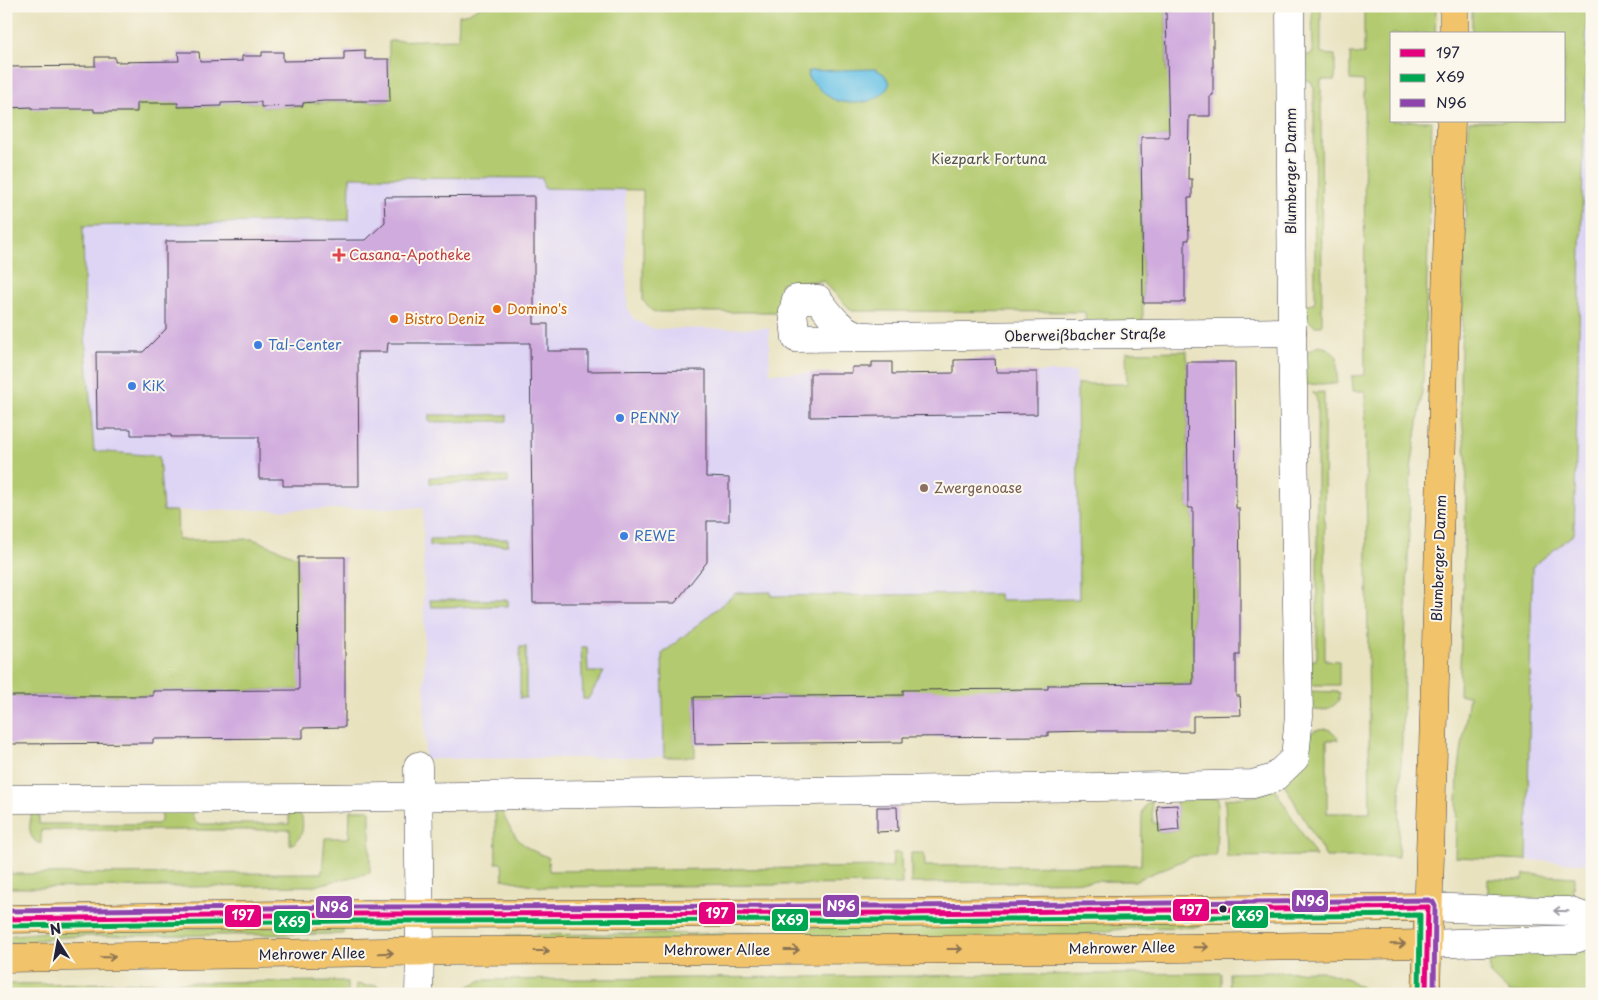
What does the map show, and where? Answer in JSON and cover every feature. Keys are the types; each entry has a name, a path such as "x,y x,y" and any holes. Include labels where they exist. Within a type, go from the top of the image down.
{"main road":[{"path":"1454,6 1454,32"},
{"name":"Blumberger Damm","path":"1426,994 1451,122"},
{"path":"6,919 420,914 906,913 1428,908"},
{"name":"Mehrower Allee","path":"6,958 420,952 1117,949 1427,944"}],"street":[{"name":"Blumberger Damm","path":"418,796 1214,786 1253,784 1274,778 1295,758 1299,716 1292,332 1290,6"},
{"name":"Oberweißbacher Straße","path":"878,337 1292,332"},
{"path":"418,766 419,994"},
{"path":"6,799 418,796"},
{"path":"1428,908 1568,911 1592,919"},
{"path":"1427,944 1575,939 1592,933"}],"shaded area":[{"path":"1587,6 1592,6 1592,864 1527,860 1532,567 1574,534"},
{"path":"350,177 543,178 545,188 625,190 627,301 628,310 633,318 651,329 769,328 770,373 1076,372 1079,599 1000,600 999,594 771,596 771,593 662,654 664,757 425,759 423,508 163,511 158,456 94,451 85,335 83,225 349,220"}],"green space":[{"name":"Kiezpark Fortuna","path":"481,6 1171,6 1171,11 1166,11 1167,72 1170,72 1169,120 1171,137 1141,137 1143,326 1086,327 1085,312 852,311 823,281 781,283 779,312 654,312 643,301 643,190 544,188 542,178 350,177 349,220 83,226 85,335 94,451 159,456 163,511 177,511 178,540 253,539 298,557 298,577 303,577 299,609 304,641 298,641 303,690 153,691 153,696 8,696 8,704 6,704 6,108 94,107 95,112 137,112 137,101 178,103 178,107 220,106 221,103 261,102 261,107 303,106 303,103 389,101 389,41 458,39 459,15 469,13"},
{"path":"1312,6 1321,6 1321,54 1335,55 1335,80 1321,80 1322,326 1315,326 1301,314 1301,308 1314,303 1315,299 1314,88 1311,81 1299,79 1300,55 1313,53"},
{"path":"1364,6 1436,6 1435,32 1390,32 1390,122 1432,122 1424,369 1411,469 1398,857 1326,857 1283,782 1311,733 1319,729 1330,730 1339,740 1327,740 1327,813 1370,813 1365,391 1353,391 1352,376 1365,375 1364,81 1350,80 1350,54 1364,54"},
{"path":"1472,6 1587,6 1574,534 1532,567 1527,860 1455,857 1458,775 1469,695 1459,695 1467,466 1461,410 1460,377 1469,122 1566,122 1566,32 1472,32"},
{"path":"1318,346 1328,348 1337,357 1337,383 1302,385 1306,353"},
{"path":"1187,351 1188,508 1193,508 1193,551 1197,571 1193,571 1193,654 1203,674 1193,674 1193,684 1049,685 1048,689 1006,689 903,695 695,697 695,757 664,757 662,654 736,593 771,592 772,596 999,594 1000,600 1079,599 1077,384 1127,384 1126,352"},
{"path":"1324,392 1325,660 1339,661 1339,685 1304,685 1303,661 1316,660 1317,656 1317,403 1316,397 1312,393"},
{"path":"429,415 507,415 507,421 429,422"},
{"path":"430,477 508,477 508,483 430,483"},
{"path":"430,539 508,539 508,545 430,546"},
{"path":"430,600 508,600 508,606 431,607"},
{"path":"520,647 526,647 526,698 520,698"},
{"path":"581,647 587,647 588,672 604,672 588,699 583,699"},
{"path":"1304,691 1339,692 1339,700 1333,706 1324,710 1315,710 1307,704"},
{"path":"1274,788 1316,856 1227,857 1225,799 1256,796"},
{"path":"1218,798 1216,856 1194,856 1134,881 911,883 911,853 924,853 925,866 1141,865 1142,815 1144,808 1151,800 1153,823 1158,823 1159,832 1179,830 1176,800"},
{"path":"495,807 500,807 508,825 523,844 548,857 549,871 892,867 893,853 901,853 902,884 542,887 503,879 502,863 496,863"},
{"path":"39,810 39,824 158,824 161,821 162,810 191,810 194,821 198,824 289,824 289,810 302,817 303,826 300,837 290,845 290,830 41,830 41,844 33,839 30,831 32,813"},
{"path":"350,810 370,810 370,873 313,886 6,888 6,814 8,815 10,874 322,873 325,838 349,838"},
{"path":"1524,874 1575,877 1571,899 1488,900 1488,879 1523,880"},
{"path":"1200,920 1200,927 1127,928 1070,937 507,943 507,935 751,933 801,927"},
{"path":"343,926 343,934 64,937 6,944 6,936 62,930"},
{"path":"1580,949 1592,957 1592,994 1510,993 1490,974 1489,952"},
{"path":"1322,971 1348,979 1372,994 1229,994 1229,973"},
{"path":"1221,973 1221,994 453,994 482,980"},
{"path":"347,982 347,994 6,994 6,984"},
{"path":"356,984 376,985 392,994 357,994"}],"water":[{"path":"875,69 884,74 890,83 881,95 866,102 850,103 835,100 824,93 808,78 808,71"}],"building":[{"path":"1171,6 1213,6 1213,95 1210,96 1210,116 1189,116 1188,179 1192,179 1192,198 1188,198 1189,240 1185,240 1185,302 1143,303 1141,137 1169,137 1166,11 1171,11"},
{"path":"365,50 365,59 389,59 390,101 324,101 303,103 303,106 261,107 261,102 221,103 221,106 178,107 178,103 137,103 137,112 94,112 94,109 32,109 32,107 6,108 6,67 95,66 95,57 115,57 115,62 179,61 178,52 199,52 200,62 242,61 242,56 262,56 262,52 283,52 283,61 344,60 344,51"},
{"path":"534,196 534,324 548,324 548,351 588,351 588,371 706,370 706,477 729,478 729,521 707,521 707,562 675,603 533,603 530,343 388,343 387,352 358,352 359,486 283,486 283,479 259,479 259,437 171,437 171,435 131,435 131,429 97,429 96,352 143,352 166,329 166,241 366,240 385,222 384,197"},
{"path":"995,359 996,372 1037,372 1037,414 810,417 810,373 852,373 852,367 872,367 872,362 892,362 892,374 954,373 954,360"},
{"path":"1187,362 1235,362 1236,508 1239,508 1240,575 1240,655 1236,655 1236,696 1240,696 1241,715 1193,716 1193,731 1090,731 1048,732 1048,736 903,737 903,742 695,744 694,697 903,695 903,690 1048,689 1048,685 1193,684 1193,508 1188,508"},
{"path":"298,557 345,557 345,727 303,728 303,738 153,739 153,743 8,744 6,704 8,704 8,696 153,696 153,691 299,690"},
{"path":"1177,805 1179,830 1159,832 1157,806"},
{"path":"877,807 897,807 898,831 877,832"}],"transit line":[{"name":"N96","path":"6,911 346,907 906,906 1429,900 1435,906 1434,994"},
{"name":"197","path":"6,919 346,914 906,913 1428,907"},
{"name":"197","path":"1426,994 1428,907"},
{"name":"X69","path":"6,926 346,921 906,920 1420,915 1419,994"}],"place":[{"name":"Casana-Apotheke","path":"339,255"},
{"name":"Domino's","path":"497,309"},
{"name":"Bistro Deniz","path":"394,319"},
{"name":"Tal-Center","path":"258,345"},
{"name":"KiK","path":"132,386"},
{"name":"PENNY","path":"620,418"},
{"name":"Zwergenoase","path":"924,488"},
{"name":"REWE","path":"624,536"}]}
